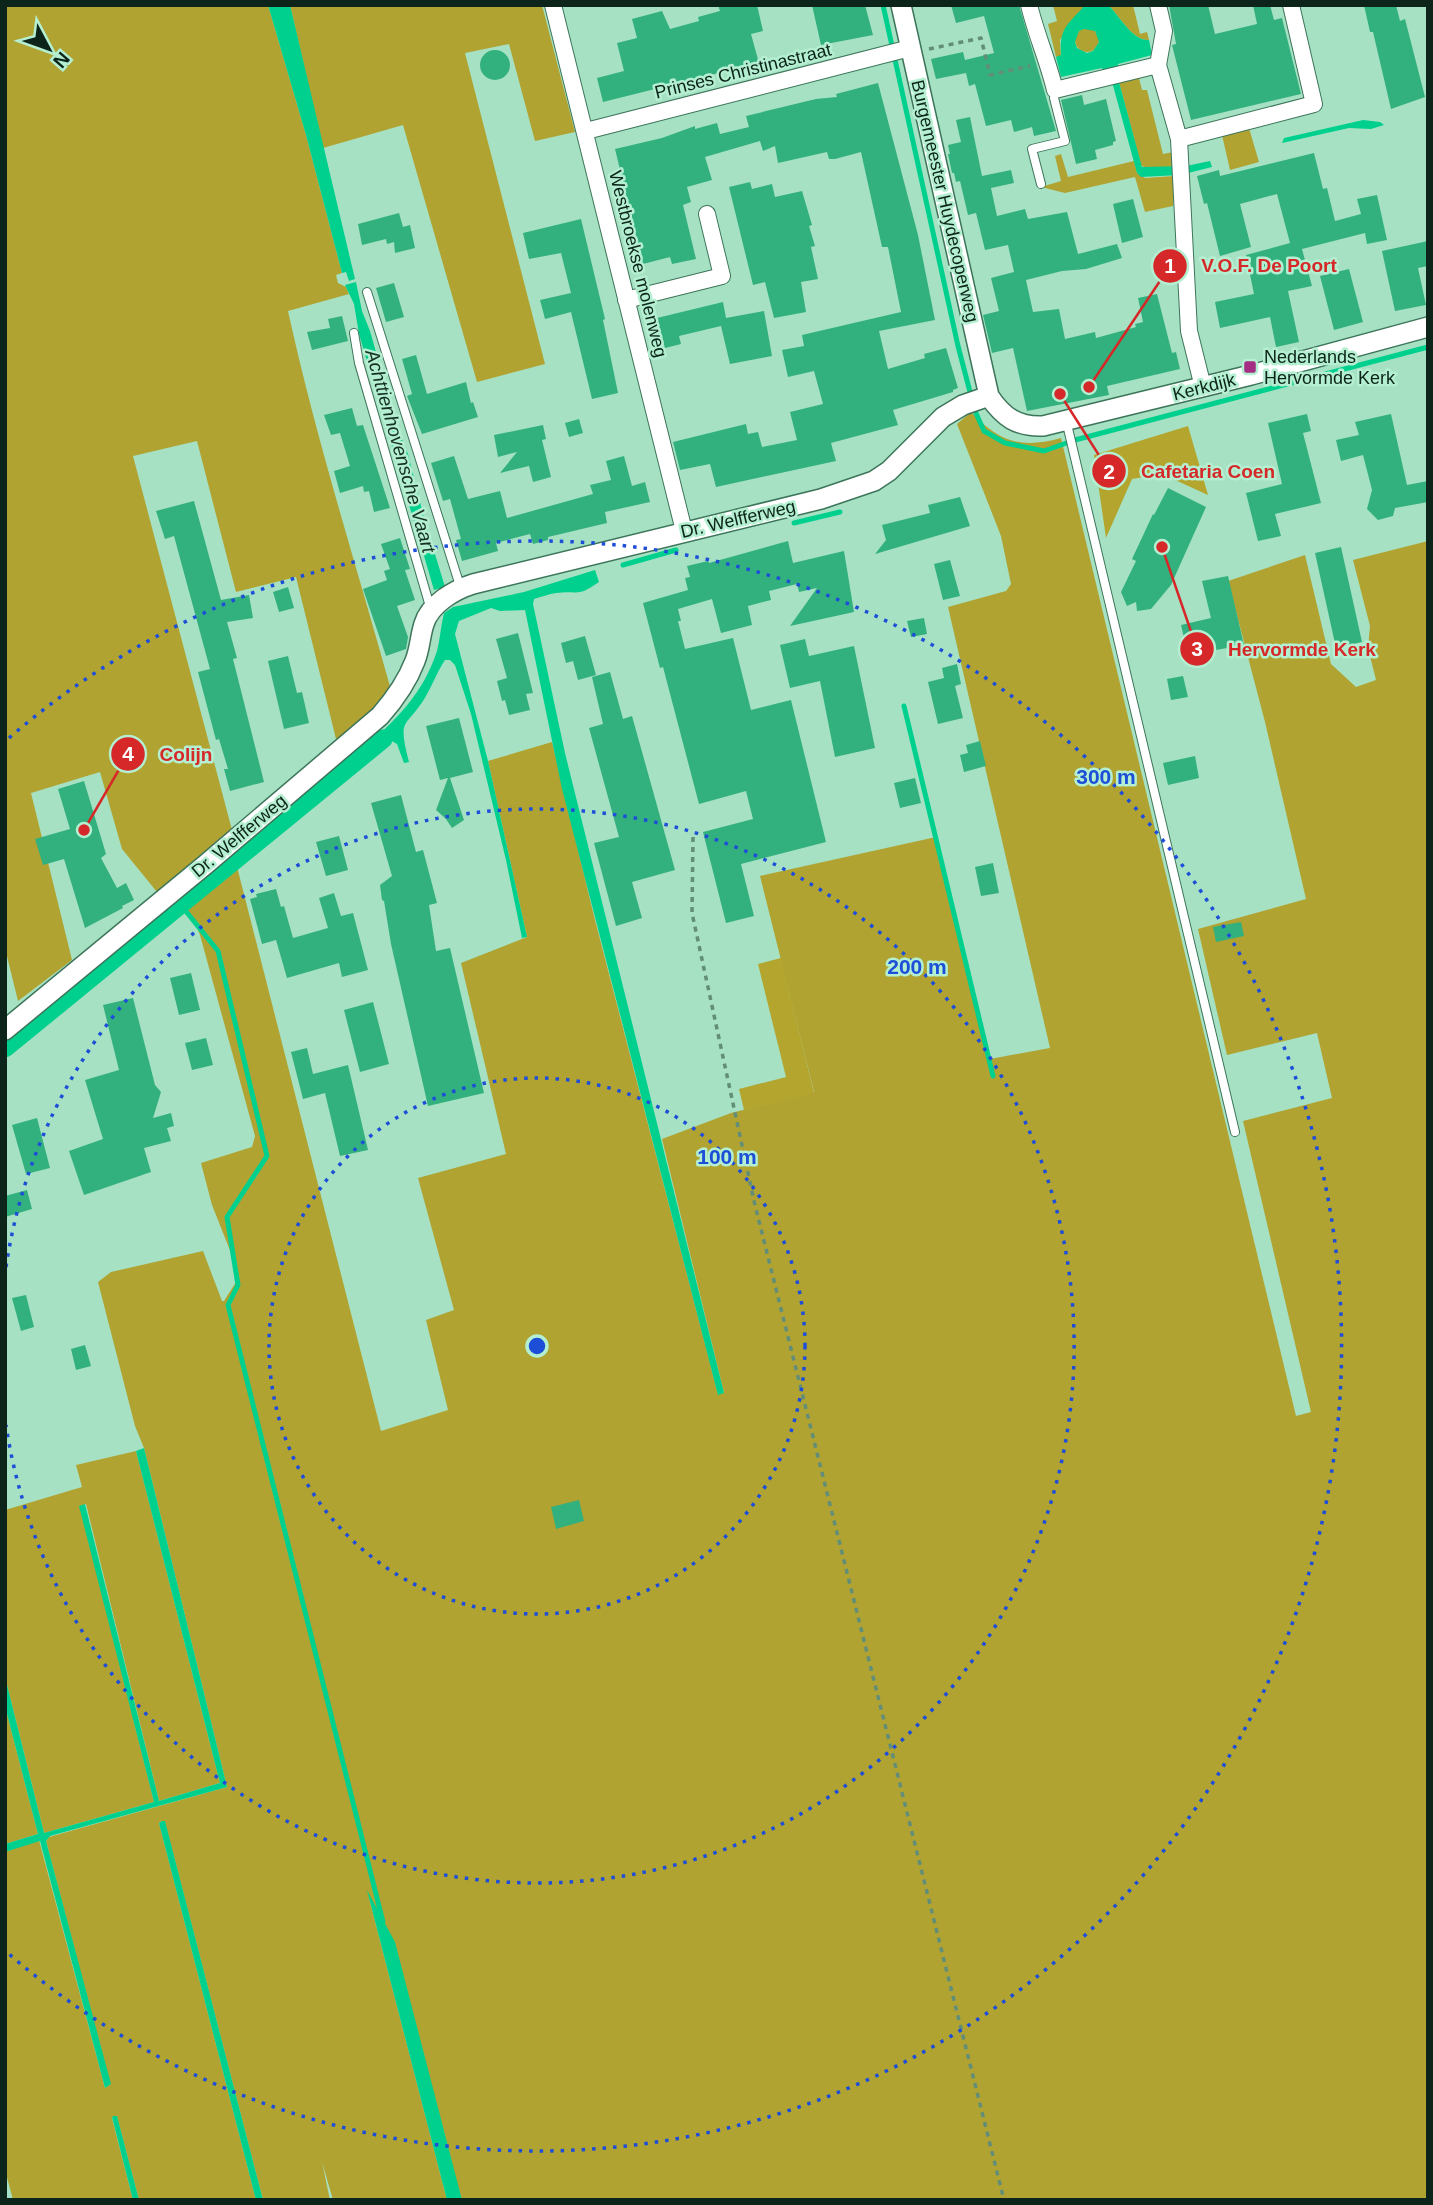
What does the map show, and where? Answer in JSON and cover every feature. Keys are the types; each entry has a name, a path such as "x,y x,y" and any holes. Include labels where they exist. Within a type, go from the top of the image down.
{"street":[{"name":"Westbroekse molenweg","path":"553,5 684,531"},
{"name":"Burgemeester Huydecoperweg","path":"901,5 979,399"},
{"path":"1029,5 1036,33 1049,62 1055,90 1158,65"},
{"path":"1158,5 1164,31 1158,65 1179,139 1189,331 1203,387"},
{"path":"1179,139 1314,104 1291,5"},
{"name":"Prinses Christinastraat","path":"586,131 912,55"},
{"path":"626,300 722,276 707,214"},
{"name":"Kerkdijk","path":"979,399 1021,425 1043,426 1428,327"},
{"name":"Dr. Welfferweg","path":"5,1030 380,716 407,678 419,650 423,625 432,610 459,590 684,531 821,499 874,481 889,471 943,417 979,399"}],"lane":[{"path":"1041,184 1031,149 1065,141 1054,99 1055,90"},
{"path":"367,292 459,590"},
{"path":"354,333 359,363 432,610"},
{"path":"1066,420 1235,1132"}],"path":[{"path":"912,55 922,59 920,51 981,38 990,75 1049,62"},
{"path":"693,837 692,913 754,1201 1004,2200"}],"shaded area":[{"path":"5,5 268,5 342,273 336,275 338,283 346,287 349,294 288,311 324,454 391,690 337,743 296,577 236,592 197,441 133,456 232,830 157,892 122,849 100,772 31,793 72,960 18,1001 5,948"},
{"path":"290,5 542,5 575,132 535,141 509,44 465,53 545,364 477,382 403,125 323,148"},
{"path":"1053,5 1085,5 1060,40 1061,56 1056,57 1048,24 1057,21"},
{"path":"1108,5 1133,5 1140,34 1147,32 1149,40 1132,32"},
{"path":"1087,28 1098,35 1099,40 1092,51 1087,52 1076,45 1075,40 1082,29"},
{"path":"1139,78 1142,90 1147,90 1163,154 1173,152 1174,167 1145,168 1141,165 1119,82"},
{"path":"1249,128 1259,162 1230,170 1222,135"},
{"path":"1061,154 1068,177 1134,161 1137,173 1145,178 1174,176 1173,206 1145,212 1135,177 1065,193 1041,187 1061,181 1055,156"},
{"path":"971,412 991,430 1022,443 1061,438 1296,1416 1311,1412 1243,1121 1332,1098 1317,1033 1227,1055 1198,929 1306,899 1265,722 1228,581 1305,555 1331,664 1356,687 1376,680 1368,648 1370,626 1353,560 1428,541 1428,2200 462,2200 368,1894 447,2200 333,2200 322,2162 330,2200 263,2200 165,1822 162,1821 159,1823 256,2200 139,2200 117,2117 114,2116 112,2118 133,2200 13,2200 5,2170 5,1852 39,1840 105,2088 110,2084 46,1841 49,1837 227,1787 144,1448 135,1426 98,1282 111,1272 203,1251 222,1301 238,1279 235,1263 212,1205 201,1163 252,1147 255,1136 200,935 196,925 175,903 234,855 381,1431 448,1410 426,1320 454,1310 418,1178 506,1154 461,963 527,937 488,761 552,742 594,916 718,1394 724,1393 662,1139 731,1113 814,1092 760,876 936,837 990,1059 1050,1048 948,607 1006,591 1011,584 1001,536 957,424"},
{"path":"1188,426 1208,495 1162,474 1132,479 1106,538 1094,455"},
{"path":"781,958 814,1093 744,1110 739,1089 786,1077 758,964"},
{"path":"136,1451 220,1783 159,1801 86,1504 80,1506 154,1802 44,1833 5,1677 5,1510 82,1487 76,1465"},
{"path":"5,1706 38,1834 5,1844"}],"water":[{"path":"268,5 290,5 355,279 349,281 346,272 342,273"},
{"path":"1085,5 1108,5 1132,32 1149,40 1152,55 1118,64 1119,82 1142,167 1186,166 1210,161 1212,167 1180,175 1141,177 1137,173 1109,71 1104,72 1102,68 1061,77 1056,57 1061,55 1063,32","holes":["1079,31 1095,31 1099,42 1093,51 1087,53 1077,48 1075,42"]},
{"path":"1363,120 1384,125 1371,129 1349,128 1282,143 1284,138"},
{"name":"Achttienhovensche Vaart","path":"356,282 362,311 408,454 445,587 434,590 359,334 354,304 345,285"},
{"path":"595,570 599,582 586,590 548,595 534,599 533,604 565,753 724,1393 718,1395 562,789 525,610 500,611 491,608 459,621 455,634 488,761 527,937 522,938 471,714 455,665 450,660 445,660 426,696 406,724 404,737 409,762 404,763 397,744 390,740 366,759 363,749 397,717 424,680 437,651 444,613 453,607 524,592"},
{"path":"144,1448 227,1787 50,1836 46,1841 111,2084 105,2088 40,1841 5,1852 5,1844 38,1834 5,1706 5,1677 44,1833 154,1802 79,1506 85,1504 159,1801 220,1783 136,1451"},
{"path":"165,1821 263,2200 256,2200 159,1823"},
{"path":"367,1890 395,1942 462,2200 447,2200"},
{"path":"117,2116 139,2200 133,2200 112,2117"}],"building":[{"path":"718,5 757,5 763,31 751,34 759,63 603,102 597,78 624,71 617,43 637,38 632,19 662,11 670,29 699,21 698,17 720,11"},
{"path":"812,5 865,5 873,35 821,45"},
{"path":"951,5 1019,5 1056,131 1034,136 1032,127 1014,132 1011,120 986,126 975,84 969,86 966,73 936,79 931,59 963,52 965,60 994,53 984,16 956,23"},
{"path":"1169,5 1208,5 1215,34 1257,24 1253,5 1270,5 1274,20 1282,18 1301,94 1191,120 1172,45 1176,44"},
{"path":"1364,5 1396,5 1400,21 1405,19 1425,97 1391,109"},
{"path":"495,50 506,54 510,65 506,76 495,80 484,76 480,65 484,54"},
{"path":"878,83 918,235 935,320 879,331 888,369 925,358 924,354 946,348 958,388 953,392 893,410 898,425 831,443 836,461 716,487 710,464 680,470 673,442 746,424 748,434 758,432 762,447 797,440 790,412 823,404 814,371 788,377 782,350 804,346 802,335 901,312 888,247 882,247 861,152 829,159 827,152 778,163 775,146 763,151 760,141 705,157 712,180 687,187 691,202 683,205 696,259 672,264 670,257 643,264 615,149 662,138 695,126 695,129 717,123 720,134 749,127 746,116 816,99 837,97 836,94"},
{"path":"1082,95 1084,105 1106,99 1116,141 1113,145 1095,150 1097,159 1076,164 1061,100"},
{"path":"970,117 982,176 1011,170 1014,183 991,188 997,216 1025,209 1028,219 1067,212 1078,254 1117,244 1122,258 1086,269 1062,271 1026,280 1033,312 1059,309 1065,339 1095,332 1096,338 1136,327 1135,324 1143,322 1138,298 1157,294 1172,353 1176,352 1180,369 1107,386 1109,395 1027,411 1013,348 992,353 983,315 999,311 991,278 1014,272 1008,245 985,250 976,213 968,215 960,181 956,182 952,173 948,154 948,145 961,142 956,120"},
{"path":"1314,153 1335,221 1361,214 1357,199 1377,195 1387,240 1367,244 1365,233 1302,249 1312,286 1288,291 1299,342 1276,347 1270,317 1220,328 1215,302 1254,294 1246,255 1290,243 1277,194 1240,204 1251,247 1220,256 1207,203 1204,204 1197,176 1219,170 1220,176"},
{"path":"750,182 752,189 772,184 775,197 802,191 812,225 809,226 815,246 811,247 818,279 801,282 806,312 774,318 765,282 753,285 729,187"},
{"path":"1133,199 1143,237 1122,243 1113,204"},
{"path":"399,213 403,227 410,225 415,248 395,253 394,242 387,244 386,239 362,245 358,224"},
{"path":"581,219 605,319 603,320 618,393 592,399 571,312 545,319 540,300 571,293 561,253 529,259 523,233"},
{"path":"1428,241 1428,266 1418,268 1426,305 1395,311 1382,251"},
{"path":"1349,269 1363,322 1334,330 1320,276"},
{"path":"394,283 404,317 386,322 376,288"},
{"path":"723,302 726,318 764,311 772,356 730,364 721,326 679,336 681,344 665,348 657,318"},
{"path":"342,316 348,341 312,350 307,332 330,328 328,319"},
{"path":"416,355 427,394 466,382 478,417 422,434 407,396 412,394 402,359"},
{"path":"352,408 357,426 363,425 390,508 374,512 369,491 364,492 363,486 340,493 334,471 350,466 340,433 331,435 324,415"},
{"path":"1307,414 1311,431 1303,433 1321,503 1275,514 1281,536 1258,541 1246,493 1282,484 1268,423"},
{"path":"1391,414 1407,485 1428,481 1428,502 1395,508 1393,516 1378,520 1367,509 1372,490 1363,455 1341,461 1336,440 1359,435 1355,422"},
{"path":"579,419 583,433 569,437 565,423"},
{"path":"543,425 546,439 542,440 551,477 533,482 529,466 500,473 517,452 498,457 494,435"},
{"path":"454,456 468,499 500,491 507,518 593,494 590,485 611,480 606,461 624,456 632,486 645,482 650,502 605,512 607,523 548,537 548,540 533,544 530,534 496,543 498,551 462,561 456,540 461,539 450,499 443,501 431,463"},
{"path":"1168,488 1206,507 1171,585 1151,609 1137,611 1136,602 1127,606 1121,592 1136,561 1132,559"},
{"path":"960,497 970,526 875,554 886,540 882,525 930,513 928,505"},
{"path":"194,501 221,600 249,595 253,618 227,622 237,658 233,659 264,782 230,791 224,769 228,769 219,739 216,740 198,672 210,669 174,536 165,539 156,511"},
{"path":"400,538 410,569 405,570 415,600 397,606 408,637 406,649 386,656 363,589 387,580 384,571 390,569 381,544"},
{"path":"788,541 793,563 844,551 854,612 790,626 817,588 799,592 797,584 769,591 771,600 748,606 752,625 721,633 712,599 678,609 685,649 733,638 751,710 791,700 826,842 741,864 754,916 726,923 703,832 753,819 746,791 699,804 643,603 688,590 685,578 690,577 687,566 708,561 709,563"},
{"path":"1341,547 1362,642 1336,648 1315,553"},
{"path":"950,560 960,596 943,600 934,564"},
{"path":"1228,576 1244,645 1188,655 1181,625 1211,618 1202,581"},
{"path":"288,587 294,608 279,612 273,592"},
{"path":"924,618 927,634 911,637 907,621"},
{"path":"518,633 533,693 526,694 530,710 509,715 497,681 507,678 496,639"},
{"path":"585,636 596,675 578,680 573,661 566,663 561,643"},
{"path":"805,639 809,656 854,646 875,748 835,757 820,681 790,688 780,645"},
{"path":"288,656 297,693 302,692 309,723 284,729 268,661"},
{"path":"957,664 961,684 955,686 963,718 938,724 928,682 944,678 942,668"},
{"path":"610,672 623,719 632,716 675,870 632,882 642,918 616,926 594,843 619,837 589,728 603,724 592,677"},
{"path":"1183,676 1188,697 1171,700 1167,679"},
{"path":"459,718 473,772 450,778 464,820 452,828 436,810 448,778 440,780 426,726"},
{"path":"980,741 986,766 964,772 960,755 968,753 966,745"},
{"path":"1195,756 1199,778 1168,785 1163,763"},
{"path":"915,778 921,803 900,808 894,783"},
{"path":"84,781 106,854 101,858 117,888 126,883 134,900 85,928 64,859 43,865 35,839 70,829 58,789"},
{"path":"401,795 416,852 423,850 437,903 429,905 436,951 450,948 484,1093 428,1106 382,900 380,885 392,876 371,803"},
{"path":"339,836 348,870 326,876 316,842"},
{"path":"993,863 999,893 981,896 975,867"},
{"path":"276,889 293,938 328,928 319,898 334,893 341,916 353,913 368,970 342,977 339,963 287,978 276,940 262,944 250,899 257,897 256,894"},
{"path":"1241,922 1244,936 1216,942 1213,927"},
{"path":"191,973 200,1010 179,1015 170,978"},
{"path":"133,998 155,1085 161,1092 153,1118 171,1113 174,1126 167,1128 171,1141 144,1148 151,1172 84,1195 69,1151 103,1139 85,1080 119,1070 103,1005"},
{"path":"373,1002 389,1064 360,1072 344,1010"},
{"path":"206,1038 213,1065 192,1070 185,1043"},
{"path":"307,1048 313,1074 348,1065 368,1150 340,1156 325,1093 303,1099 291,1052"},
{"path":"37,1118 50,1168 26,1174 12,1125"},
{"path":"27,1190 32,1209 5,1217 5,1196"},
{"path":"26,1295 34,1327 21,1331 12,1298"},
{"path":"85,1345 91,1366 76,1370 71,1349"},
{"path":"579,1500 584,1521 556,1529 551,1507"}],"waterway":[{"path":"883,5 958,346 975,411 984,431 1005,443 1044,451 1075,440 1428,347"},
{"path":"794,523 840,512"},
{"path":"623,565 676,550"},
{"path":"904,706 993,1076"},
{"path":"5,1048 383,739"},
{"path":"180,904 218,951 267,1156 227,1217 238,1285 228,1305 383,1922"}],"place":[{"name":"Nederlands Hervormde Kerk","path":"1250,367"},
{"name":"V.O.F. De Poort","path":"1089,387"},
{"name":"Cafetaria Coen","path":"1060,394"},
{"name":"Hervormde Kerk","path":"1162,547"},
{"name":"Colijn","path":"84,830"}]}
